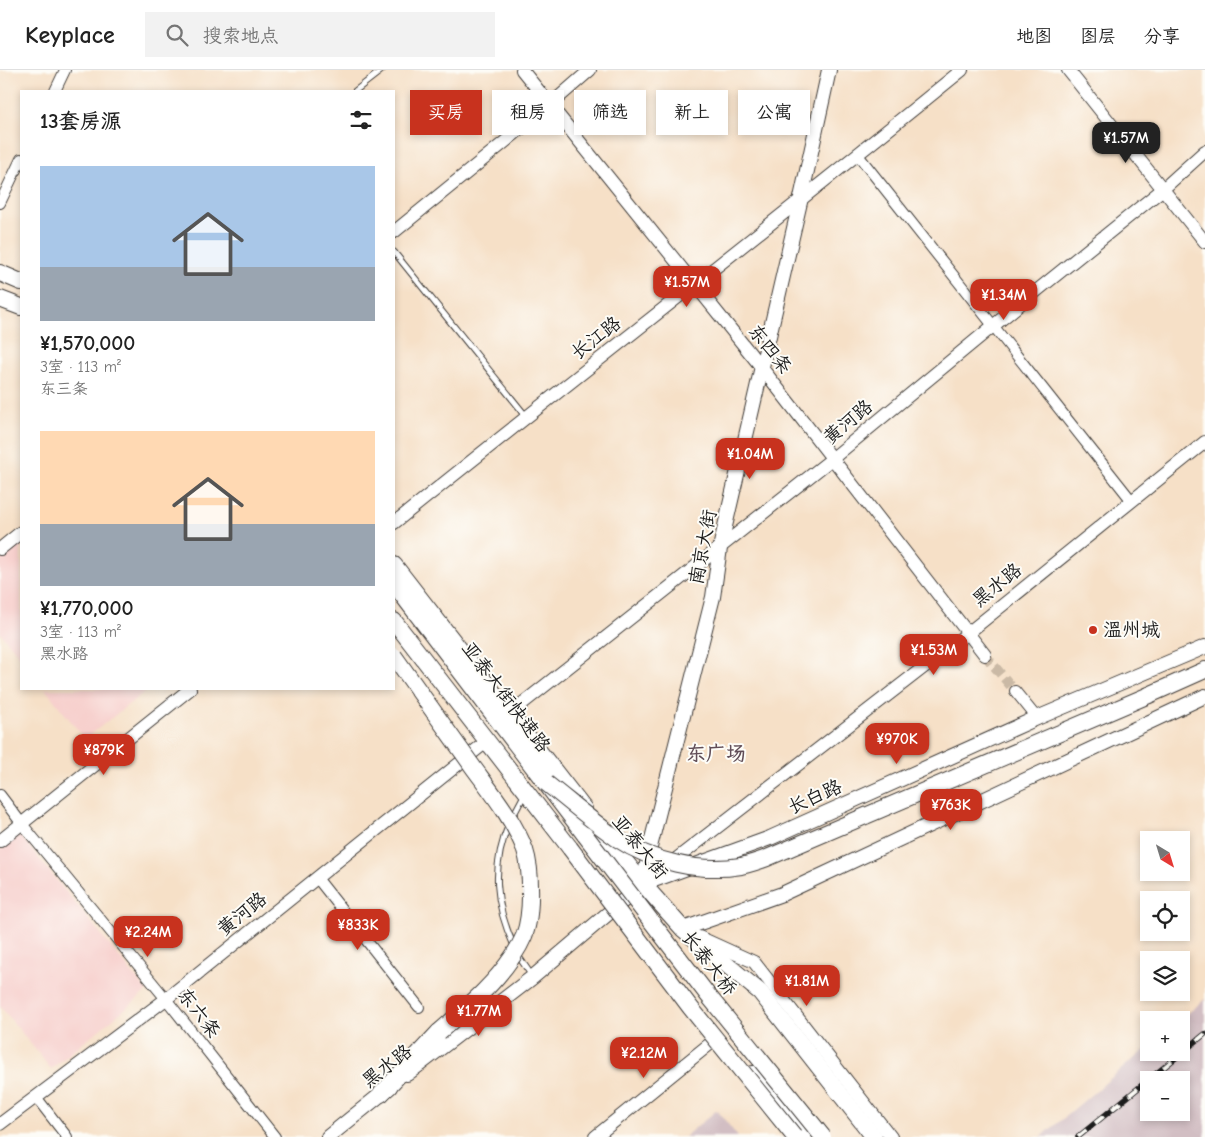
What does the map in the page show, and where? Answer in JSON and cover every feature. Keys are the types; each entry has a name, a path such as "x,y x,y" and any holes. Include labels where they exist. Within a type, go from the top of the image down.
{"main road":[{"name":"南京大街","path":"643,884 651,843 713,597 720,548 829,70"},
{"path":"0,268 20,276"},
{"path":"0,273 20,282"},
{"path":"0,299 20,307"},
{"path":"0,305 20,314"},
{"name":"亚泰大街","path":"395,566 643,884 682,929 760,992 874,1137"},
{"name":"亚泰大街快速路","path":"395,585 585,835"},
{"path":"395,621 690,1007 795,1137"},
{"path":"395,633 610,913 788,1113 807,1137"},
{"name":"长白路","path":"610,913 643,884 770,838 1037,718 1205,647"},
{"path":"382,1094 439,1032 484,992 505,968 524,936 530,898 530,873 525,851 517,832 395,657"},
{"path":"546,783 617,838 660,859 681,865 703,868 742,866 767,858 1205,670"},
{"path":"682,929 782,894 1205,696"},
{"name":"长泰大桥","path":"585,835 707,994 823,1137"},
{"name":"黑水路","path":"328,1137 534,977 610,913"}],"street":[{"path":"55,90 65,70"},
{"name":"东四条","path":"522,70 538,90"},
{"path":"564,93 590,70"},
{"name":"长江路","path":"395,522 801,198 858,155 962,70"},
{"path":"1068,70 1205,242"},
{"name":"东四条","path":"564,123 762,368 985,655"},
{"path":"395,231 514,135"},
{"name":"黄河路","path":"509,714 833,458 1163,189 1205,151"},
{"path":"858,155 1132,501"},
{"path":"0,203 20,161"},
{"name":"黑水路","path":"643,884 968,632 1205,442"},
{"path":"0,549 20,533"},
{"path":"0,841 189,690"},
{"path":"1015,691 1037,718"},
{"name":"黄河路","path":"0,1124 166,999 481,746"},
{"name":"东六条","path":"0,795 166,999 275,1137"},
{"path":"317,878 419,1008"},
{"path":"610,913 710,1043 786,1137"},
{"path":"682,929 754,962 892,1137"},
{"path":"595,1137 710,1043"},
{"path":"36,1097 67,1137"}],"lane":[{"path":"356,90 382,70"},
{"path":"395,253 526,417"},
{"path":"522,799 502,840 497,871 499,900 506,928 518,956 534,977"}],"shaded area":[{"path":"20,537 20,657 0,632 0,553"},
{"path":"46,690 147,690 85,739"},
{"path":"19,834 147,991 51,1069 0,1006 0,850"},
{"path":"1205,999 1205,1137 1041,1137 1140,1054 1140,1061 1190,1061 1190,1012"},
{"path":"717,1110 738,1137 684,1137"}],"tunnel":[{"path":"985,655 1015,691"}],"railway":[{"path":"1078,1137 1205,1034"}],"place":[{"name":"温州城","path":"1093,630"}],"district":[{"name":"东广场","path":"716,753"}]}
